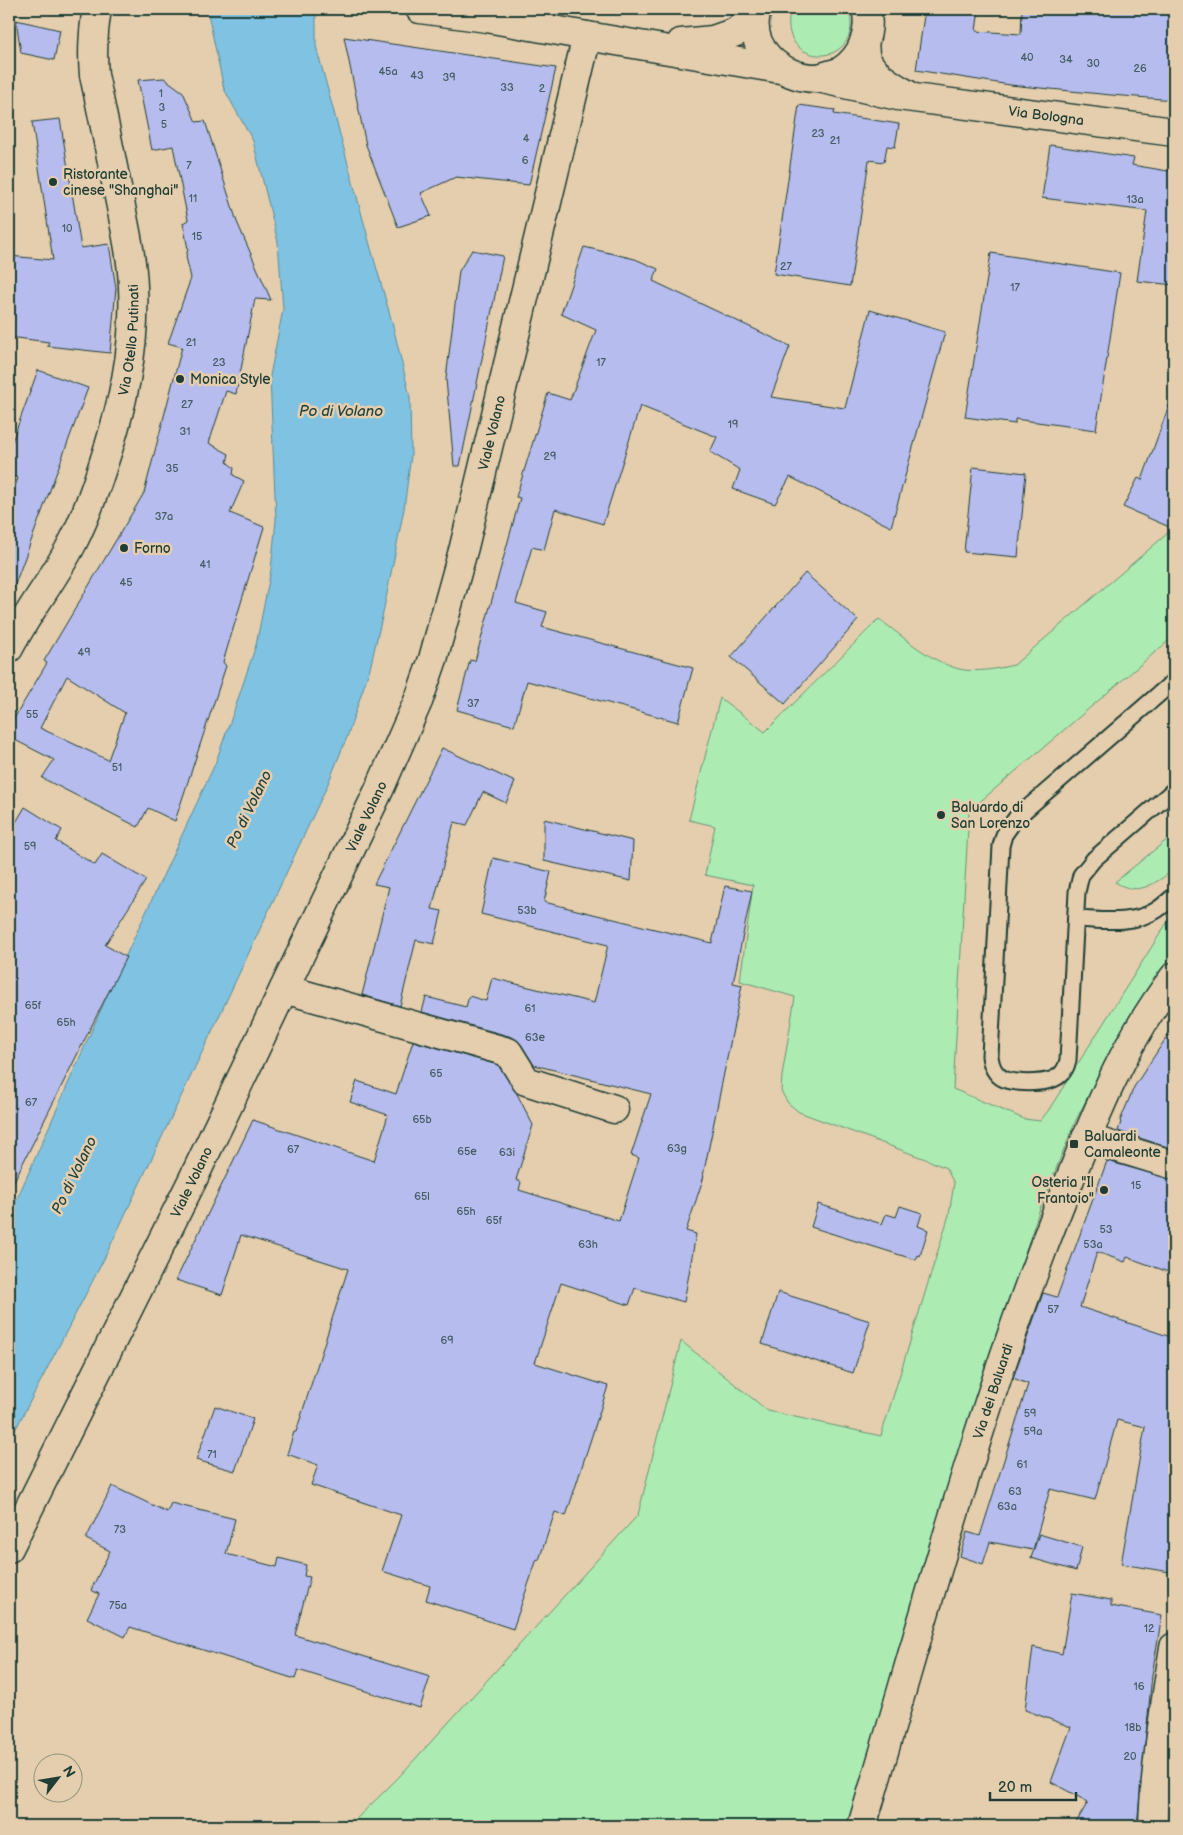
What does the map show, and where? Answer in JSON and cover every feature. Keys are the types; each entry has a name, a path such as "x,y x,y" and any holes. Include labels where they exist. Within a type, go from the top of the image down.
{"street":[{"name":"Via Otello Putinati","path":"9,648 22,623 56,572 93,496 121,408 129,368 134,324 133,285 127,236 94,75 92,40 97,9"},
{"name":"Via Bologna","path":"420,9 479,13 587,36 780,69"},
{"name":"Via Bologna","path":"818,78 840,71 854,59 864,42 868,30 866,9"},
{"name":"Via Bologna","path":"627,42 687,43 713,40 736,32 756,12"},
{"name":"Via Bologna","path":"756,12 756,32 762,49 780,69 790,74 917,99 1174,132"},
{"name":"Viale Volano","path":"9,1548 134,1300 284,989 399,747 433,659 464,547 587,36"},
{"name":"Via Bologna","path":"864,42 865,57 874,70 893,86 917,99"},
{"name":"Via dei Baluardi","path":"862,1826 993,1386 1032,1275 1102,1100 1135,1037 1174,977"},
{"path":"284,989 508,1052 526,1081 614,1109"},
{"path":"1086,1138 1174,1165"},
{"path":"1153,1826 1164,1791 1162,1730 1174,1647"}],"lane":[{"path":"1174,681 1016,818 1004,835 1001,846 990,1056 991,1065 1003,1079 1042,1083 1061,1075 1068,1060 1076,919 1079,884 1082,875 1094,859 1174,790"},
{"path":"1076,919 1124,920 1139,918 1154,911 1174,896"}],"green space":[{"path":"791,9 847,9 851,26 844,44 834,52 823,55 811,54 800,49 792,39 789,26"},
{"path":"1168,533 1174,536 1174,636 969,811 953,1089 1024,1119 1040,1121 1170,918 1174,915 1174,950 1116,1042 1076,1120 1040,1208 1007,1308 854,1826 349,1826 397,1779 638,1515 681,1341 768,1411 881,1436 949,1215 954,1183 946,1168 799,1112 788,1103 781,1091 795,997 740,981 753,885 705,875 715,826 689,820 720,698 765,732 879,619 927,655 948,666 980,671 1014,665"},
{"path":"1174,834 1174,870 1146,887 1131,888 1115,882"}],"water":[{"name":"Po di Volano","path":"207,9 316,9 316,46 392,322 410,397 411,455 404,509 370,668 347,737 327,786 104,1259 9,1442 9,1217 107,996 215,764 256,645 271,570 276,520 270,376 283,309 278,242 253,141 224,89"}],"building":[{"path":"925,9 979,9 976,31 1021,34 1022,9 1174,9 1174,100 1010,85 916,70"},
{"path":"16,20 60,30 54,60 21,53"},
{"path":"344,37 556,68 529,185 456,177 421,193 431,216 398,227 366,145"},
{"path":"164,78 183,92 196,122 205,121 237,222 271,300 255,299 236,394 226,391 209,443 229,454 227,462 234,468 233,475 244,481 230,513 264,527 223,662 226,666 175,821 148,808 138,827 42,778 54,760 9,737 9,727 47,663 44,661 144,493 182,347 168,343 191,278 186,257 188,249 183,223 188,220 173,146 152,150 138,80","holes":["67,676 125,713 108,760 40,728"]},
{"path":"799,105 835,110 834,114 899,124 895,147 887,146 884,162 869,160 850,286 774,274"},
{"path":"60,119 81,248 109,244 116,288 110,353 47,346 49,342 9,337 9,256 53,260 32,122"},
{"path":"1050,145 1134,158 1132,165 1174,172 1174,285 1137,281 1147,211 1042,198"},
{"path":"584,247 635,259 658,269 653,281 790,346 771,397 845,408 870,310 945,332 891,527 790,477 775,504 733,489 740,470 710,452 717,437 640,406 603,524 555,509 544,550 532,547 516,603 547,612 542,627 693,668 678,722 527,681 514,726 457,710 470,660 475,661 520,498 516,497 548,393 570,400 596,330 561,314"},
{"path":"472,250 503,256 460,466 454,466 446,379 459,271"},
{"path":"991,253 1120,273 1096,430 1015,419 1015,424 965,417"},
{"path":"38,370 88,388 11,595 9,594 9,504 18,478 9,474 9,450"},
{"path":"1171,400 1174,400 1174,529 1123,507 1138,478 1142,480"},
{"path":"973,467 1026,473 1018,557 964,552"},
{"path":"805,573 858,620 785,704 731,657"},
{"path":"442,748 515,782 506,803 483,792 467,825 454,822 432,909 442,911 434,944 416,940 400,1006 362,995 389,887 374,884"},
{"path":"25,807 62,830 56,841 95,865 102,854 146,880 105,945 126,957 9,1191 9,834"},
{"path":"544,819 633,841 631,881 544,861"},
{"path":"493,858 551,872 544,902 712,943 725,886 752,891 733,983 742,985 704,1176 686,1231 696,1234 684,1302 635,1288 629,1305 561,1283 535,1363 608,1386 566,1516 555,1512 513,1629 426,1600 430,1586 382,1571 401,1515 311,1485 318,1465 287,1454 294,1432 296,1432 348,1269 241,1235 222,1295 176,1280 253,1120 374,1161 388,1115 350,1102 357,1081 396,1094 413,1041 498,1065 516,1092 533,1125 516,1180 521,1182 519,1190 619,1221 639,1158 631,1155 651,1094 534,1065 521,1044 512,1037 422,1012 426,997 466,1007 469,996 486,1001 492,978 594,1003 608,945 481,914"},
{"path":"1174,1026 1174,1149 1118,1131 1120,1121 1134,1087"},
{"path":"1107,1161 1174,1180 1174,1274 1127,1257 1125,1262 1097,1252 1080,1307 1174,1338 1174,1553 1170,1572 1121,1564 1145,1427 1117,1420 1095,1500 1050,1489 1033,1550 990,1542 983,1564 960,1556 967,1532 980,1536 1028,1384 1013,1378 1043,1293 1057,1297"},
{"path":"818,1204 882,1224 886,1214 896,1217 900,1206 922,1213 918,1226 928,1230 920,1256 918,1255 916,1260 811,1227"},
{"path":"778,1292 870,1321 853,1373 762,1344"},
{"path":"215,1406 253,1419 235,1471 196,1460"},
{"path":"112,1486 167,1512 171,1503 235,1519 226,1554 277,1567 279,1558 306,1565 304,1576 310,1577 295,1635 430,1677 420,1708 298,1670 295,1679 130,1627 125,1637 87,1618 99,1594 91,1590 110,1551 86,1539"},
{"path":"1039,1534 1082,1547 1076,1571 1031,1558"},
{"path":"1072,1593 1111,1600 1111,1606 1162,1615 1152,1675 1137,1826 1074,1826 1088,1802 1051,1782 1071,1727 1025,1710 1033,1647 1062,1654"}],"place":[{"name":"Ristorante cinese \"Shanghai\"","path":"53,182"},
{"name":"Monica Style","path":"180,379"},
{"name":"Forno","path":"124,548"},
{"name":"Baluardo di San Lorenzo","path":"941,815"},
{"name":"Baluardi Camaleonte","path":"1074,1144"},
{"name":"Osteria \"Il Frantoio\"","path":"1104,1190"}]}
